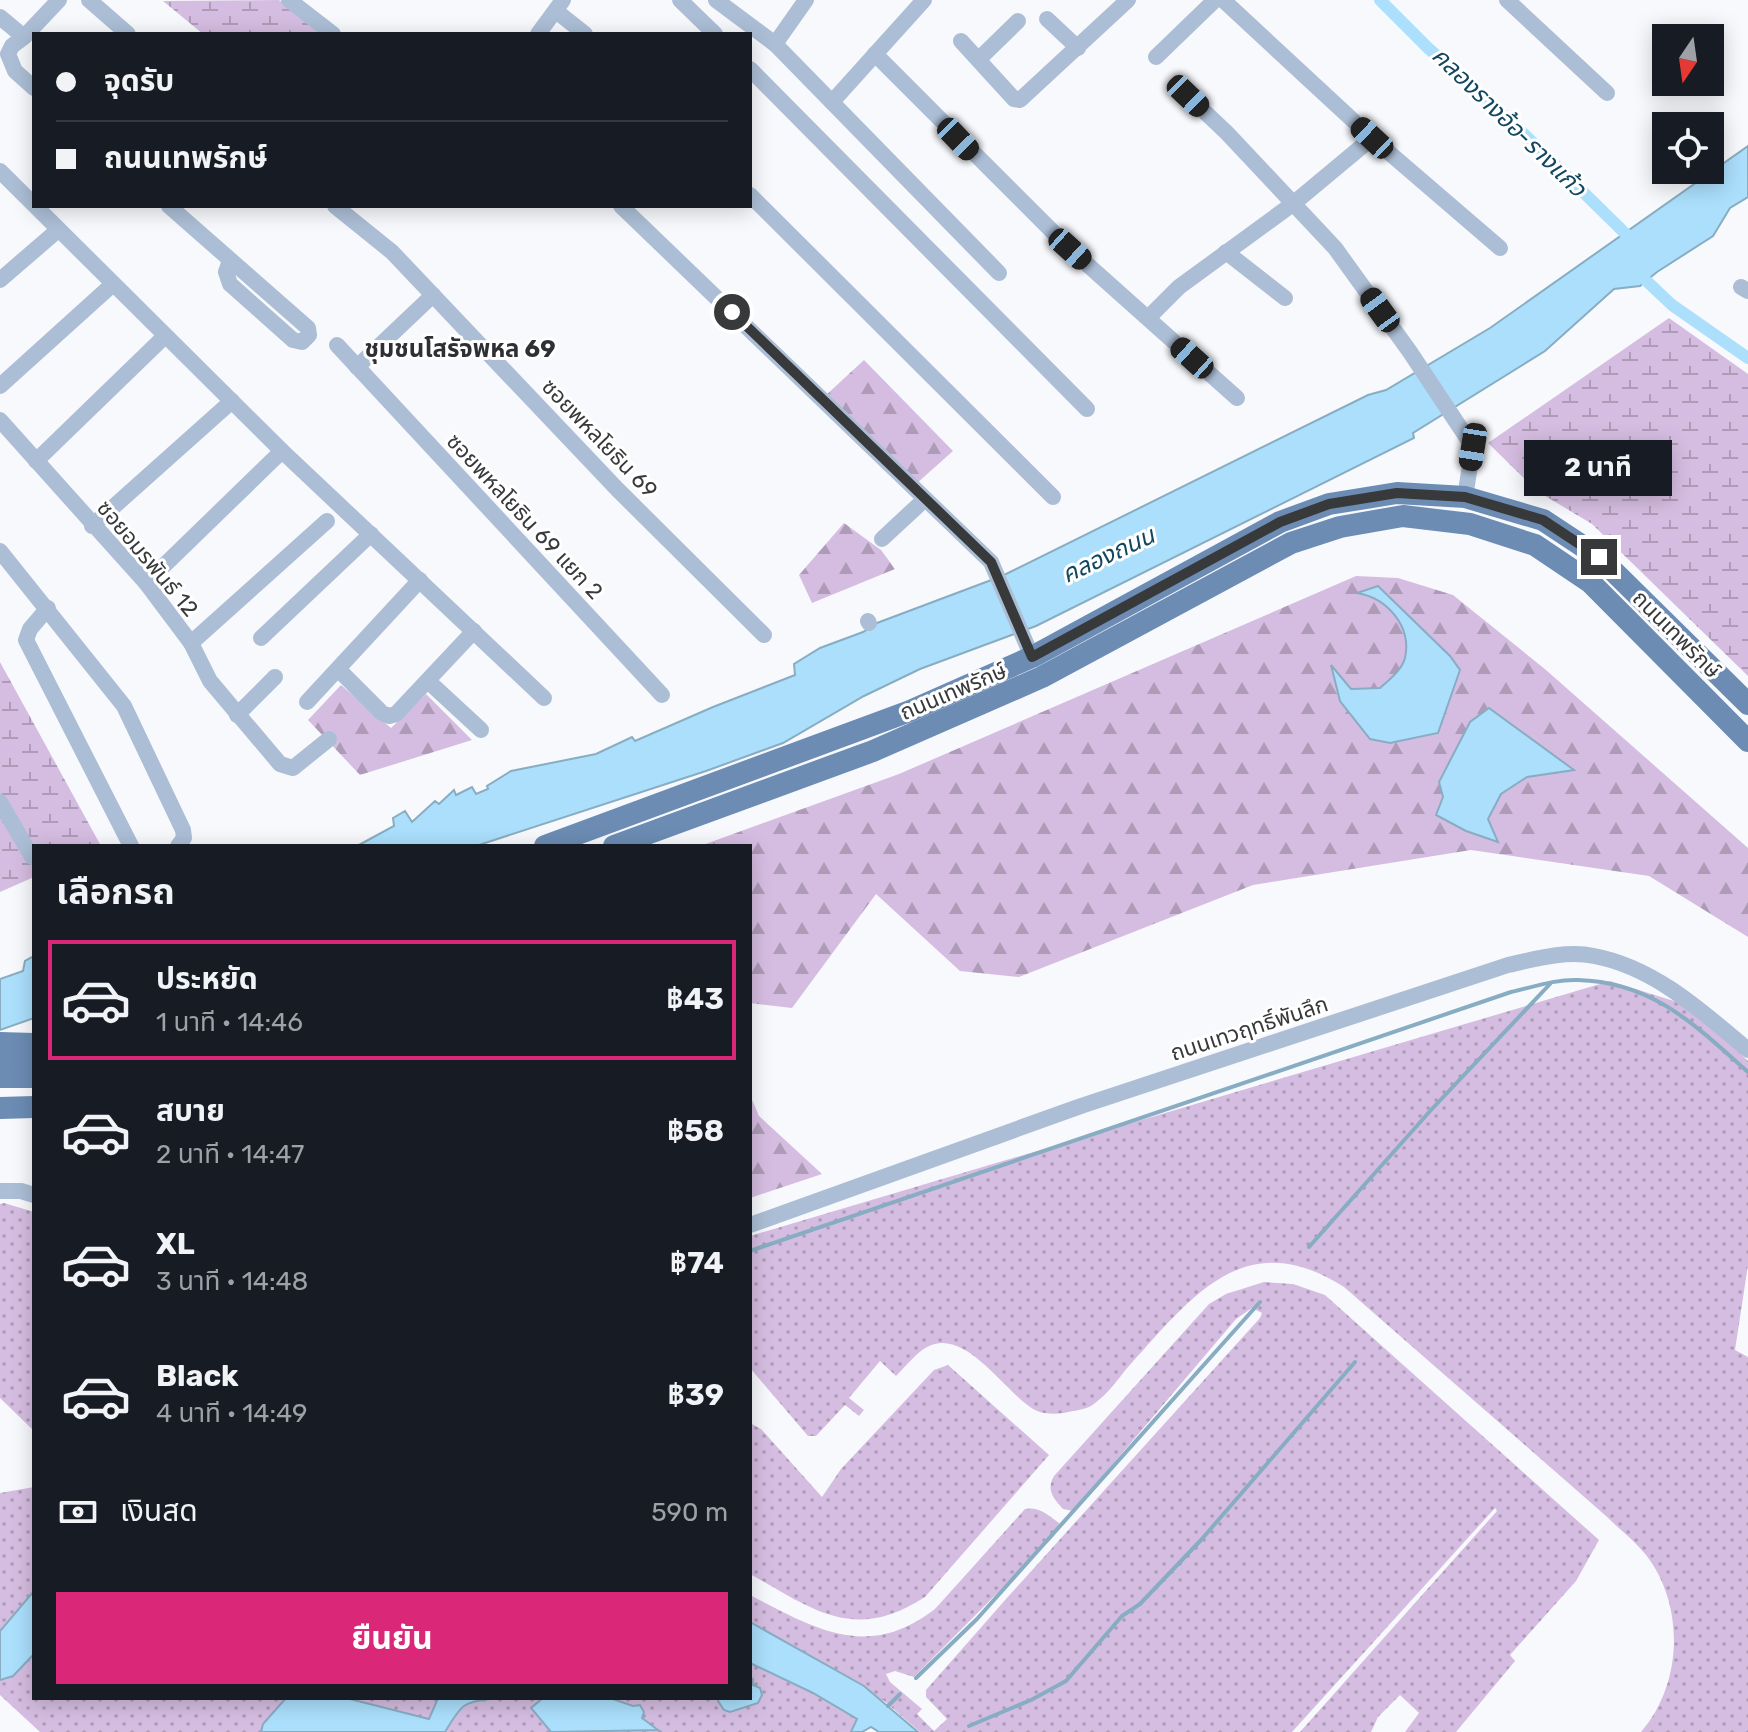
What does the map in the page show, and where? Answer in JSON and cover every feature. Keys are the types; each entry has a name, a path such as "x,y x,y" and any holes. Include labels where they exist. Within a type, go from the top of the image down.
{"main road":[{"name":"ถนนเทพรักษ์","path":"550,844 910,711 1028,647 1280,522 1329,504 1397,493 1465,497 1543,520 1599,557 1748,704"},
{"name":"ถนนเทพรักษ์","path":"619,844 873,751 1042,677 1291,543 1340,527 1403,516 1470,524 1535,545 1590,582 1748,741"},
{"path":"0,1043 32,1042"},
{"path":"32,1045 28,1052 28,1064 32,1072"},
{"path":"0,1059 32,1060"},
{"path":"0,1077 32,1076"},
{"path":"0,1108 32,1107"}],"street":[{"path":"32,86 15,71 8,54 12,46 59,0"},
{"path":"89,0 126,32"},
{"path":"289,0 330,32"},
{"path":"680,0 713,32"},
{"path":"716,0 775,44 999,273"},
{"path":"775,44 806,0"},
{"path":"832,102 924,0"},
{"path":"961,41 1014,99 1020,100 1128,0"},
{"path":"1156,57 1215,0"},
{"path":"1223,0 1372,138 1500,248"},
{"path":"1507,0 1607,93"},
{"path":"539,32 559,5 583,32"},
{"path":"0,17 24,37"},
{"path":"1047,19 1078,48"},
{"path":"979,59 1018,21"},
{"path":"875,54 1070,249 1237,398"},
{"path":"752,71 1087,409"},
{"path":"1188,96 1335,248 1410,352 1473,447 1465,497"},
{"path":"1148,318 1179,287 1294,203 1372,138"},
{"path":"0,171 32,204"},
{"path":"752,197 1053,497"},
{"path":"36,208 282,451 544,698"},
{"path":"171,208 308,328 309,335 302,342 293,340 230,284 226,272 230,260"},
{"name":"ซอยพหลโยธิน 69","path":"337,208 392,252 618,490 764,635"},
{"path":"623,208 991,562 1028,647"},
{"path":"0,280 58,230"},
{"path":"1226,252 1285,298"},
{"path":"0,386 113,284"},
{"path":"357,367 433,295"},
{"path":"36,461 164,337"},
{"name":"ซอยพหลโยธิน 69 แยก 2","path":"337,345 662,695"},
{"path":"92,526 232,401"},
{"name":"ซอยอมรพันธ์ 12","path":"0,420 146,583 191,643 210,681 286,767 293,768 329,739"},
{"path":"146,583 282,451"},
{"path":"882,539 924,500"},
{"path":"191,643 327,521"},
{"path":"261,638 371,534"},
{"path":"0,551 124,706 183,830 184,838 180,844"},
{"path":"307,702 420,580"},
{"path":"48,608 30,629 26,640 130,844"},
{"path":"339,670 382,713 389,716 396,714 474,631"},
{"path":"237,715 275,677"},
{"path":"429,682 481,730"},
{"path":"0,802 32,857"},
{"name":"ถนนเทวฤทธิ์พันลึก","path":"752,1224 1096,1101 1508,965 1552,956 1593,955 1634,969 1691,1002 1748,1050"},
{"path":"0,1191 32,1194"}],"green space":[{"path":"279,0 320,31 201,32 163,1"},
{"path":"1669,318 1748,374 1748,676 1592,524 1537,491 1488,443"},
{"path":"864,360 953,451 916,484 824,397"},
{"path":"844,523 881,550 895,569 812,603 799,575"},
{"path":"1356,576 1398,578 1453,595 1546,670 1748,848 1748,937 1649,876 1471,850 1253,885 1019,977 960,971 876,894 792,1008 752,1003 752,844 706,844 899,774"},
{"path":"0,662 100,844 32,844 32,878 0,892"},
{"path":"341,685 391,728 426,694 472,740 360,775 308,720"},
{"path":"1610,981 1690,1006 1748,1061 1748,1265 1735,1350 1748,1357 1748,1732 1641,1732 1655,1713 1665,1691 1674,1644 1668,1597 1646,1555 1606,1516 1344,1287 1309,1269 1277,1263 1248,1266 1222,1277 1174,1316 1109,1391 1088,1407 1050,1414 1037,1411 971,1354 957,1346 942,1343 927,1347 896,1376 880,1361 849,1398 864,1410 859,1416 845,1405 816,1436 808,1436 752,1370 752,1235"},
{"path":"752,1100 759,1116 822,1174 752,1197"},
{"path":"0,1204 32,1211 32,1429 0,1398"},
{"path":"1264,1282 1293,1284 1325,1295 1599,1540 1576,1581 1510,1655 1515,1661 1456,1732 1405,1732 1419,1713 1400,1695 1378,1717 1371,1732 1300,1732 1497,1511 1495,1508 1292,1732 920,1732 883,1700 854,1732 40,1732 0,1695 0,1493 32,1487 32,1700 752,1700 752,1596 819,1628 864,1636 887,1634 910,1625 935,1609 1025,1509 1043,1512 1059,1523 1054,1536 914,1677 895,1671 886,1674 890,1682 922,1709 917,1714 934,1731 947,1719 926,1697 926,1690 1262,1313 1252,1308 1236,1319 1073,1511 1063,1509 1054,1497 1051,1486 1054,1476 1209,1304 1226,1294"},
{"path":"948,1365 1049,1455 925,1597 900,1611 877,1618 855,1619 815,1609 752,1575 752,1424 761,1429 822,1497 841,1469 934,1370"}],"water":[{"name":"คลองถนน","path":"1748,146 1748,197 1730,208 1713,236 1640,286 1614,289 1545,351 1413,433 1414,438 1036,626 920,669 864,696 783,743 482,844 361,844 394,826 393,818 405,811 412,822 435,801 439,804 454,790 456,795 472,787 476,794 488,789 487,786 511,771 596,754 632,737 635,741 795,675 794,664 820,648 1002,576 1368,395 1386,390 1490,328 1694,184 1724,184 1724,163"},
{"path":"1378,586 1450,656 1460,670 1438,733 1390,743 1370,739 1340,701 1331,665 1351,689 1380,688 1398,671 1405,658 1405,635 1395,615 1378,601 1357,593"},
{"path":"1489,708 1574,770 1527,777 1501,794 1488,819 1498,842 1466,831 1436,815 1443,797 1439,782 1470,722"},
{"path":"32,957 32,1019 0,1030 0,979 23,971 25,961"},
{"path":"32,1593 32,1656 13,1676 0,1680 0,1631"},
{"path":"752,1623 864,1686 918,1732 879,1732 871,1727 862,1732 851,1732 857,1719 813,1693 752,1664"},
{"path":"752,1678 753,1685 760,1688 762,1695 758,1703 730,1712 724,1710 718,1701 752,1700"},
{"path":"284,1700 354,1700 429,1719 437,1700 484,1700 461,1708 445,1732 261,1732 263,1724"},
{"path":"541,1700 616,1700 640,1705 644,1712 642,1718 658,1730 551,1732 531,1708"}],"waterway":[{"name":"คลองรางอ้อ-รางแก้ว","path":"1380,0 1636,244"},
{"path":"1637,272 1672,305 1748,358"},
{"path":"752,1250 1511,992 1553,982 1578,980 1605,983 1651,998 1691,1023 1748,1072"},
{"path":"1309,1247 1431,1110 1550,984"},
{"path":"916,1678 977,1619 1260,1302"},
{"path":"969,1726 1031,1700 1066,1681 1122,1616 1140,1604 1201,1540 1355,1362"},
{"path":"888,1706 900,1694"}],"district":[{"name":"ชุมชนโสรัจพหล 69","path":"460,349"}],"route":[{"path":"732,312 991,562 1032,657 1280,522 1329,504 1397,493 1465,497 1543,520 1599,557"}]}
